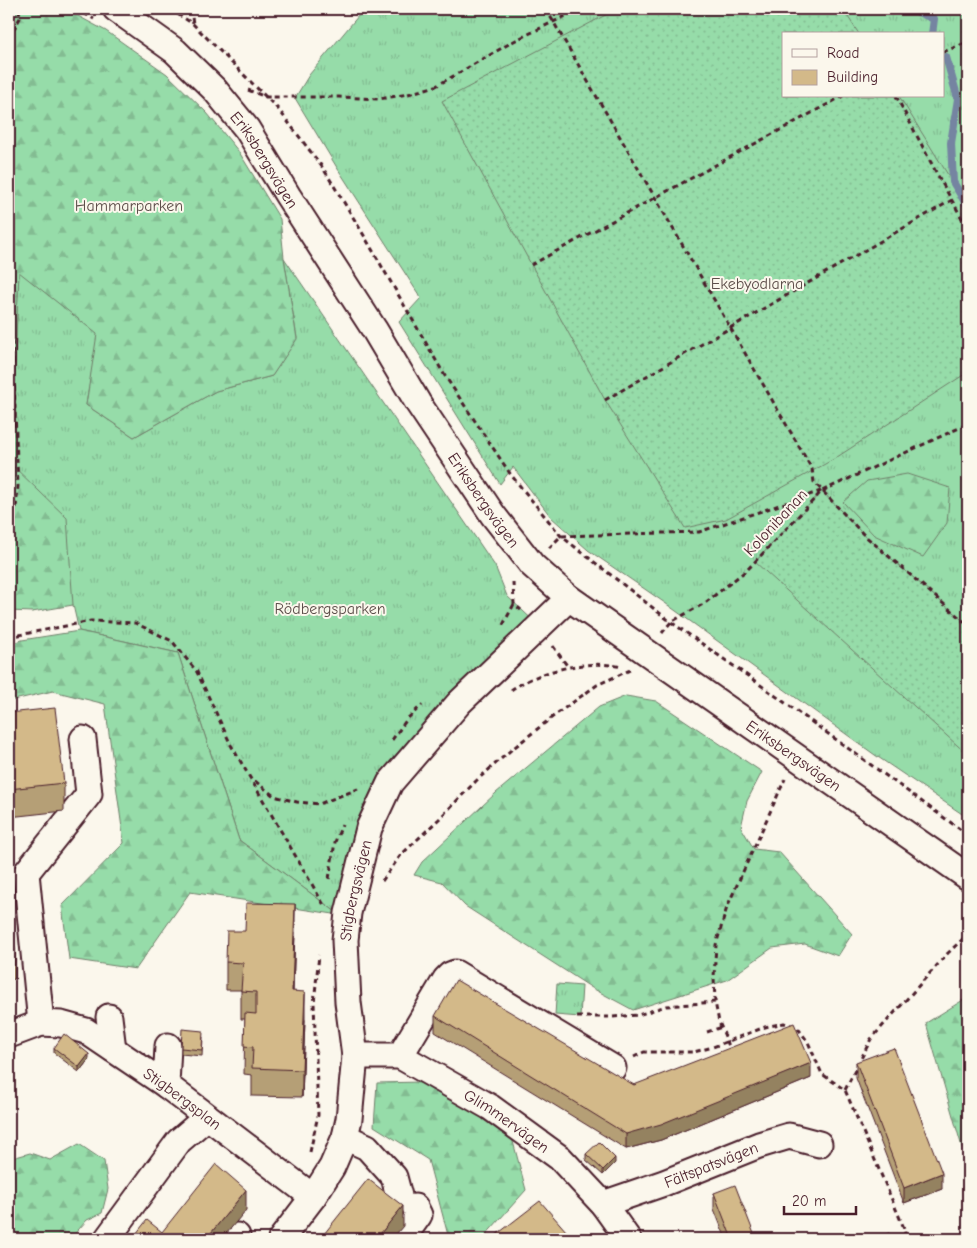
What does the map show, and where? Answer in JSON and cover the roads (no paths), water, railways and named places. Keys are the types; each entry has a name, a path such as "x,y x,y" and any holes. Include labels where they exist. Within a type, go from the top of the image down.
{"street":[{"name":"Eriksbergsvägen","path":"109,16 175,51 215,90 247,129 368,320 418,403 493,515 532,565 638,664 968,878"},
{"name":"Stigbergsvägen","path":"281,1239 313,1197 332,1167 345,1137 352,1099 355,1056 348,1002 345,949 348,912 370,828 390,783 458,703 569,598"},
{"path":"9,1035 41,1023 26,873 89,794 83,739"},
{"path":"400,1056 446,979 456,973 612,1068"},
{"path":"110,1017 113,1050"},
{"name":"Stigbergsplan","path":"41,1023 61,1024 86,1030 166,1084 313,1197"},
{"path":"166,1084 168,1046"},
{"name":"Glimmervägen","path":"355,1056 400,1056 490,1107 560,1158 603,1204 628,1239"},
{"path":"107,1239 132,1221 179,1141 207,1117"},
{"name":"Fältspatsvägen","path":"603,1204 664,1183 758,1145 789,1136 819,1144"},
{"path":"345,1137 367,1146 394,1177 403,1207 419,1216 402,1239"}],"waterway":[{"path":"912,9 934,19 932,32"},
{"path":"946,57 958,99 951,143 953,182 968,207"}],"park label":[{"name":"Hammarparken","path":"129,205"},
{"name":"Ekebyodlarna","path":"757,283"},
{"name":"Rödbergsparken","path":"330,608"}]}
